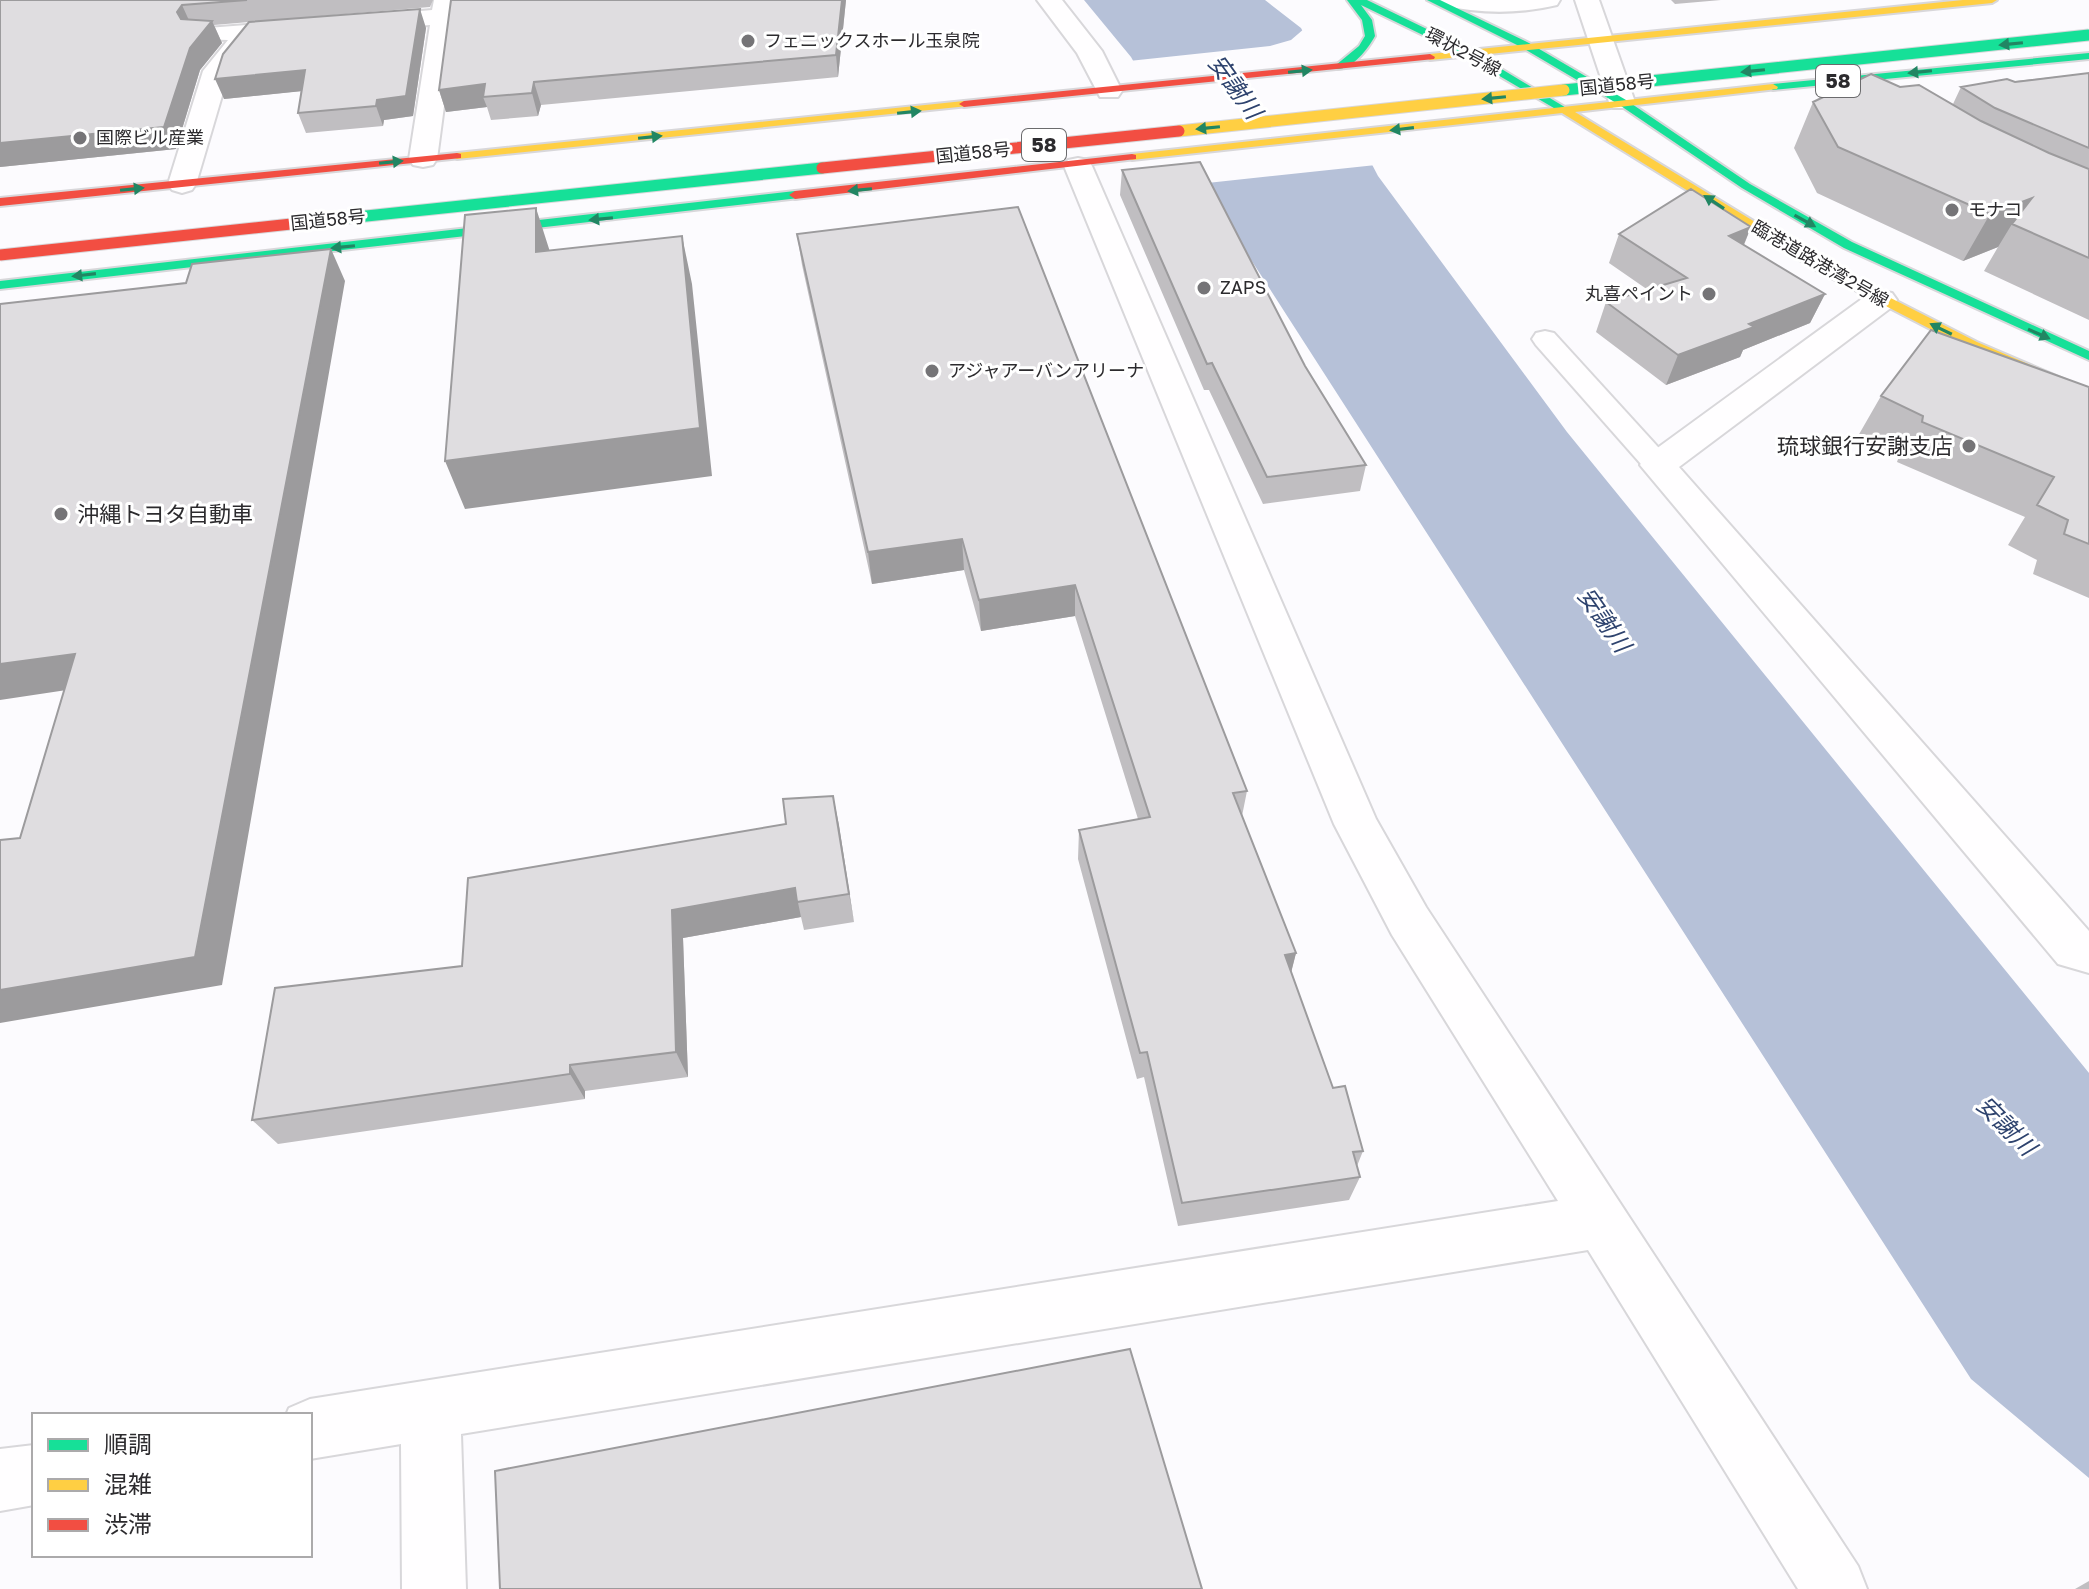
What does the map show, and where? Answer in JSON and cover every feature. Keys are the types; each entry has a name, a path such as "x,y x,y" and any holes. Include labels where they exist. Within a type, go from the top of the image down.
{"main road":[{"path":"1336,68 1363,48 1370,36 1367,20 1352,0"},
{"name":"環状2号線","path":"1359,0 1466,52 1563,109"},
{"name":"環状2号線","path":"1432,0 1525,45 1622,102"},
{"name":"58","path":"0,202 1992,0"},
{"name":"国道58号","path":"0,255 2089,35"},
{"name":"58","path":"0,285 1373,133 1622,102 2054,59"},
{"name":"国道58号","path":"1471,76 1629,60"},
{"path":"1847,80 1867,94"},
{"name":"臨港道路港湾2号線","path":"1622,102 1746,186 1837,239 2089,356"},
{"name":"臨港道路港湾2号線","path":"1563,109 1780,243 1881,300 1972,345 2089,395"}],"street":[{"path":"1049,0 1089,51 1109,91"},
{"path":"1451,0 1499,5 1548,0"},
{"path":"1587,0 1622,102"},
{"path":"203,34 330,25 444,9 423,159"},
{"path":"182,184 216,71 248,31"},
{"path":"2054,59 2089,58"},
{"path":"1078,166 1356,824 1409,921 1835,1589"},
{"path":"1881,300 1658,465 2075,949 2089,952"},
{"path":"312,1429 1601,1221"},
{"path":"431,1408 434,1589"},
{"path":"0,1480 32,1475"}],"lane":[{"path":"1545,339 1658,465"}],"water":[{"name":"安謝川","path":"1084,0 1265,0 1301,28 1378,176 1567,432 2089,1073 2089,1478 1971,1379 1201,182 1131,57"}],"pier":[{"path":"1305,28 1376,165 1198,184 1129,61 1270,46 1291,40"}],"building":[{"path":"0,0 247,0 182,5 177,12 181,19 212,21 190,48 164,127 0,143"},
{"path":"451,0 842,0 836,55 534,82 532,93 483,97 485,84 439,90"},
{"path":"420,9 406,96 377,100 376,106 298,113 305,70 215,79 223,54 249,22"},
{"path":"2089,73 2089,148 1995,108 1961,87 2007,79 2015,82"},
{"path":"1871,74 1900,87 1919,85 1981,121 2089,169 2089,258 2012,224 2032,198 1990,214 1838,147 1813,102"},
{"path":"1200,162 1305,366 1366,465 1267,477 1212,363 1207,364 1122,170"},
{"path":"1691,189 1751,227 1729,236 1825,294 1749,324 1754,327 1678,355 1606,302 1687,278 1619,234"},
{"path":"1018,207 1247,791 1233,793 1296,953 1285,955 1333,1088 1345,1086 1363,1151 1353,1152 1360,1177 1182,1203 1147,1052 1140,1053 1079,830 1150,817 1075,585 979,600 962,539 868,552 797,234"},
{"path":"536,208 536,252 682,236 700,428 445,461 465,215"},
{"path":"331,249 195,957 0,990 0,840 20,838 75,654 0,664 0,304 186,283 192,264"},
{"path":"1931,330 2089,387 2089,544 2064,534 2068,520 2037,505 2054,477 1922,422 1923,416 1881,396"},
{"path":"833,796 849,894 797,902 795,888 672,910 676,1052 570,1065 570,1074 252,1120 275,988 462,966 468,878 786,824 783,799"},
{"path":"1130,1349 1202,1589 500,1589 495,1471"}],"traffic: fast":[{"path":"1340,67 1363,48 1370,36 1367,20 1352,0"},
{"path":"1359,0 1466,52 1563,109"},
{"path":"1432,0 1525,45 1622,102"},
{"path":"1564,90 2089,35"},
{"path":"1773,87 2089,56"},
{"path":"1622,102 1746,186 1848,245 2089,356"},
{"path":"338,219 822,168"},
{"path":"0,285 795,195"}],"traffic: slow":[{"path":"1430,57 1992,0"},
{"path":"1132,157 1773,87"},
{"path":"1179,131 1564,90"},
{"path":"457,156 964,104"},
{"path":"1563,109 1820,267 1972,345 2089,395"}],"traffic: jam":[{"path":"964,104 1430,57"},
{"path":"822,168 1179,131"},
{"path":"0,202 457,156"},
{"path":"795,195 1132,157"},
{"path":"0,255 338,219"}],"place":[{"name":"フェニックスホール玉泉院","path":"748,41"},
{"name":"国際ビル産業","path":"80,138"},
{"name":"モナコ","path":"1952,210"},
{"name":"ZAPS","path":"1204,288"},
{"name":"丸喜ペイント","path":"1709,294"},
{"name":"アジャアーバンアリーナ","path":"932,371"},
{"name":"琉球銀行安謝支店","path":"1969,446"},
{"name":"沖縄トヨタ自動車","path":"61,514"}]}
